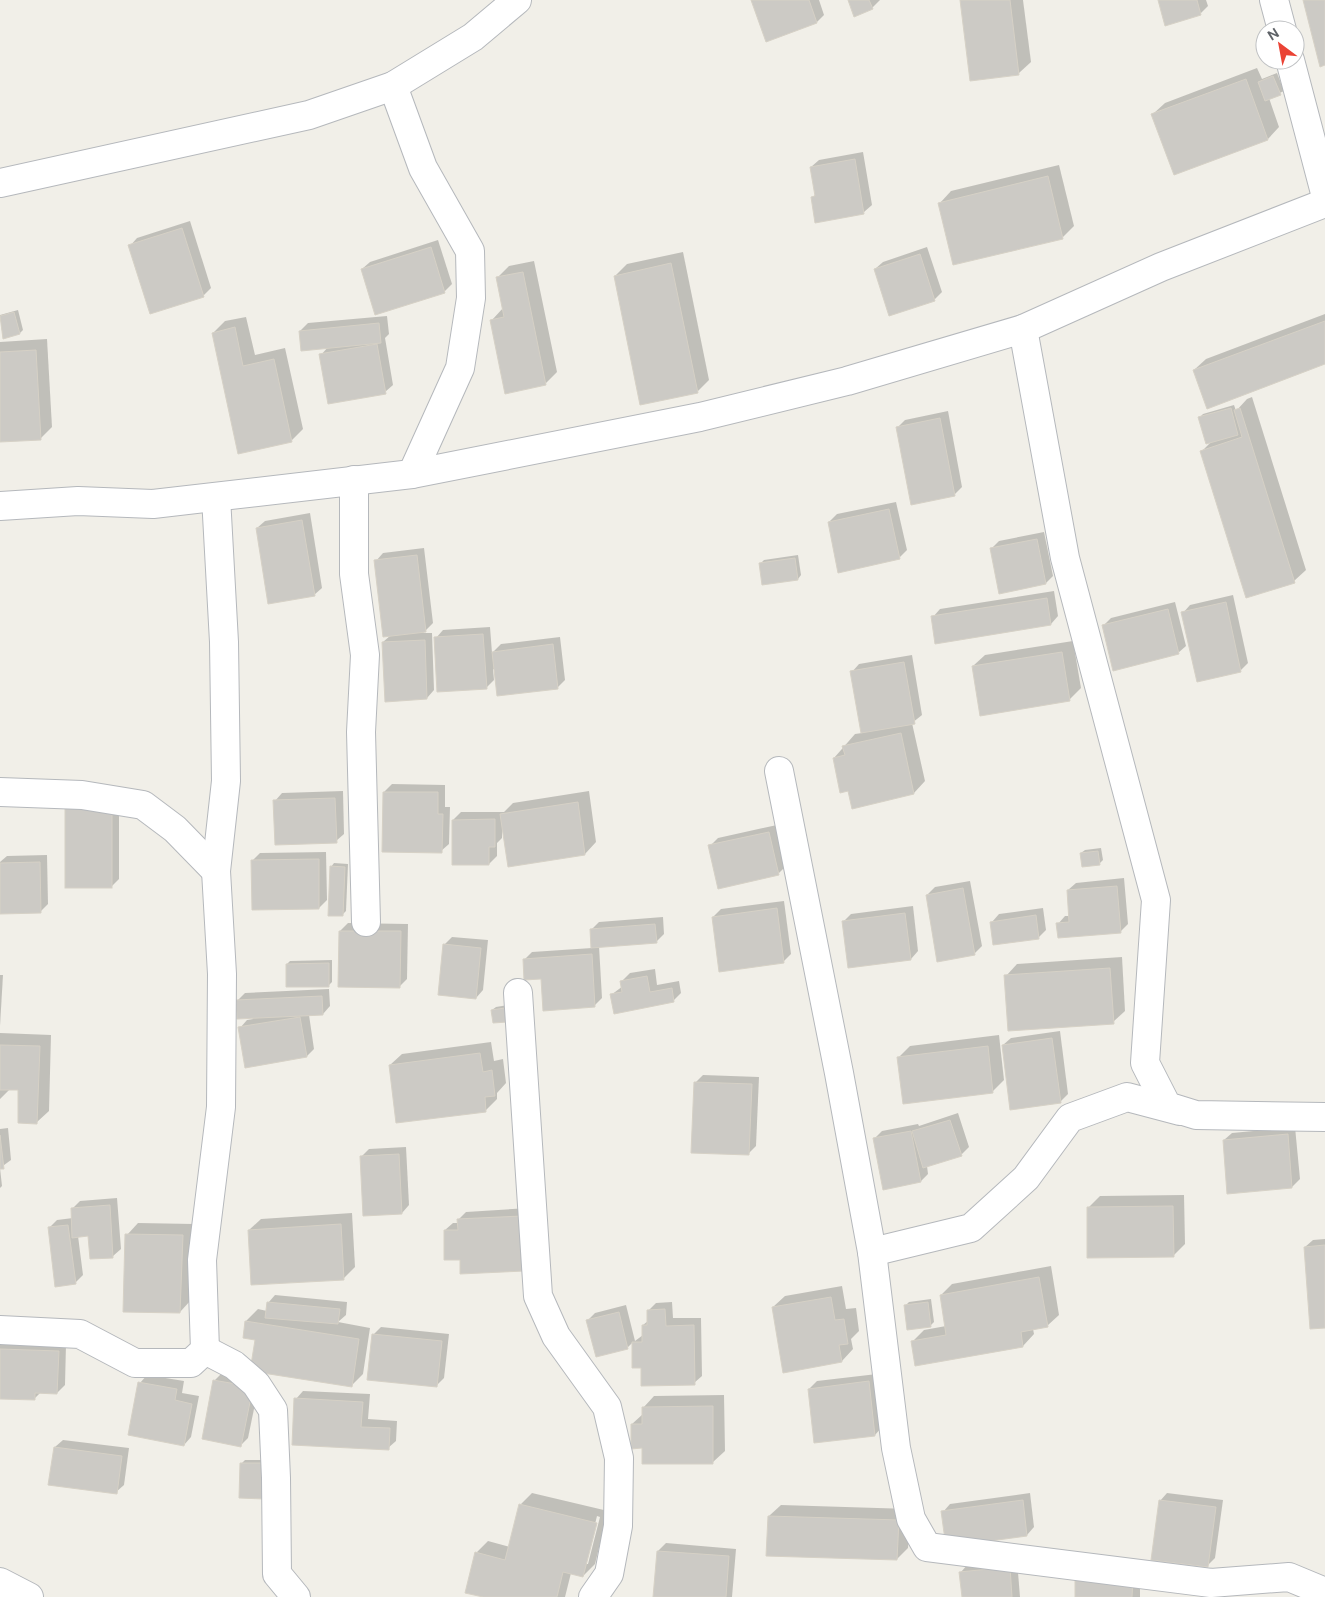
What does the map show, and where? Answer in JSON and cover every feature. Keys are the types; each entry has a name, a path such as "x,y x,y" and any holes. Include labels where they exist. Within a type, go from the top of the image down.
{"street":[{"path":"0,183 45,171 309,115 393,86 473,37 517,0"},
{"path":"1274,0 1279,20"},
{"path":"1293,70 1325,193"},
{"path":"393,86 423,168 470,251 471,298 460,368 412,474"},
{"path":"0,506 78,501 153,504 412,474 700,418 847,381 1023,329 1161,267 1325,203"},
{"path":"1023,329 1065,558 1156,900 1145,1063 1167,1106 1196,1116"},
{"path":"354,480 354,574 366,655 361,732 366,922"},
{"path":"0,1330 80,1334 135,1363 191,1363 205,1350 202,1260 221,1107 222,974 216,871 226,781 224,642 216,498"},
{"path":"779,771 837,1063 872,1252 896,1448 910,1519 927,1547 1211,1583 1289,1577 1325,1592"},
{"path":"0,792 82,795 143,805 175,829 216,871"},
{"path":"518,993 538,1296 556,1336 607,1407 619,1458 618,1526 609,1574 594,1597"},
{"path":"872,1252 971,1228 1026,1178 1070,1118 1127,1097 1196,1116 1325,1117"},
{"path":"205,1350 234,1365 256,1384 273,1410 277,1574 296,1597"},
{"path":"0,1582 29,1597"}],"building":[{"path":"751,0 809,0 817,23 766,42"},
{"path":"848,0 869,0 873,9 854,17"},
{"path":"960,0 1010,0 1019,75 970,81"},
{"path":"1158,0 1197,0 1201,15 1165,26"},
{"path":"1303,0 1325,0 1325,65 1320,67"},
{"path":"1273,76 1281,95 1265,101 1258,82"},
{"path":"1246,79 1268,140 1174,175 1151,114"},
{"path":"855,159 864,214 815,223 811,197 815,196 810,167"},
{"path":"1048,176 1063,239 953,265 938,203"},
{"path":"182,228 204,297 150,314 128,245"},
{"path":"431,247 445,293 375,315 361,269"},
{"path":"920,254 935,301 889,316 874,269"},
{"path":"671,263 698,393 640,405 614,276"},
{"path":"523,272 546,385 505,394 490,320 504,317 496,277"},
{"path":"14,312 20,334 3,339 0,316"},
{"path":"1325,321 1325,364 1207,409 1193,370"},
{"path":"379,323 381,343 301,351 299,331"},
{"path":"235,327 243,366 274,359 292,442 238,454 212,333"},
{"path":"377,344 386,394 328,404 319,354"},
{"path":"36,350 41,440 0,442 0,352"},
{"path":"1231,408 1238,435 1206,444 1198,417"},
{"path":"1240,408 1295,583 1246,598 1200,451 1242,437 1234,410"},
{"path":"940,418 955,496 911,505 896,427"},
{"path":"889,509 900,559 838,573 828,522"},
{"path":"302,520 315,596 268,604 256,528"},
{"path":"1037,539 1046,584 999,594 990,548"},
{"path":"417,555 426,632 383,637 374,560"},
{"path":"795,558 798,580 762,585 759,563"},
{"path":"1047,598 1051,625 935,644 931,616"},
{"path":"1226,602 1241,672 1197,682 1181,612"},
{"path":"1168,609 1179,654 1113,671 1102,625"},
{"path":"483,634 487,689 437,692 434,637"},
{"path":"425,640 427,699 385,702 382,642"},
{"path":"553,644 558,689 497,696 492,652"},
{"path":"1062,652 1070,701 980,716 972,666"},
{"path":"904,662 915,724 861,733 850,671"},
{"path":"901,733 914,794 852,809 848,791 840,793 833,758 845,755 842,746"},
{"path":"383,792 438,792 438,814 443,814 442,853 382,852"},
{"path":"335,798 337,843 275,845 273,800"},
{"path":"578,802 585,855 508,867 500,814"},
{"path":"65,808 112,808 112,888 65,888"},
{"path":"495,819 495,847 489,847 489,865 452,865 452,820"},
{"path":"769,832 779,875 718,889 708,845"},
{"path":"1098,851 1100,865 1082,867 1080,853"},
{"path":"319,859 319,909 252,910 251,860"},
{"path":"40,862 41,913 0,914 0,863"},
{"path":"330,866 345,867 343,916 328,916"},
{"path":"1117,886 1121,933 1058,938 1056,923 1069,922 1067,890"},
{"path":"963,888 975,955 937,962 926,895"},
{"path":"777,908 784,963 719,972 712,917"},
{"path":"905,913 911,960 848,968 842,921"},
{"path":"1036,915 1039,939 993,945 990,922"},
{"path":"655,924 657,943 591,948 590,929"},
{"path":"339,931 401,931 400,988 338,987"},
{"path":"443,944 481,948 476,999 438,995"},
{"path":"592,954 595,1007 543,1011 541,979 524,980 523,959"},
{"path":"329,963 329,987 286,987 286,964"},
{"path":"1110,968 1114,1024 1008,1031 1004,975"},
{"path":"647,976 650,992 672,988 674,1002 614,1014 610,994 622,992 620,981"},
{"path":"322,996 323,1015 237,1019 236,1000"},
{"path":"505,1008 507,1022 493,1023 491,1010"},
{"path":"300,1017 307,1057 245,1068 238,1027"},
{"path":"1052,1038 1061,1103 1010,1110 1002,1045"},
{"path":"0,1045 40,1046 37,1124 18,1123 18,1090 0,1090"},
{"path":"988,1046 993,1093 903,1104 897,1057"},
{"path":"480,1053 483,1072 492,1070 495,1096 485,1097 486,1112 396,1123 389,1065"},
{"path":"694,1082 752,1084 749,1155 691,1153"},
{"path":"950,1120 962,1156 923,1168 912,1131"},
{"path":"911,1131 921,1182 883,1190 873,1138"},
{"path":"1288,1134 1292,1188 1227,1194 1223,1140"},
{"path":"0,1135 4,1169 0,1169"},
{"path":"399,1154 402,1214 363,1216 360,1156"},
{"path":"110,1205 113,1258 90,1259 88,1236 72,1238 71,1208"},
{"path":"1173,1206 1174,1257 1087,1258 1087,1207"},
{"path":"522,1216 524,1271 460,1274 460,1260 444,1260 444,1230 458,1230 457,1219"},
{"path":"341,1224 344,1280 251,1285 248,1230"},
{"path":"68,1225 76,1284 55,1287 48,1227"},
{"path":"125,1234 183,1235 180,1313 123,1312"},
{"path":"1325,1245 1325,1328 1310,1329 1304,1247"},
{"path":"1039,1277 1048,1327 1021,1332 1023,1347 915,1366 911,1341 946,1335 940,1295"},
{"path":"831,1297 835,1320 844,1319 848,1344 839,1345 842,1362 783,1373 772,1307"},
{"path":"267,1302 340,1309 338,1324 265,1318"},
{"path":"928,1302 931,1327 907,1330 904,1305"},
{"path":"665,1309 666,1326 694,1325 695,1385 641,1386 641,1368 632,1368 632,1342 642,1342 642,1325 647,1325 647,1310"},
{"path":"619,1312 628,1349 596,1357 586,1320"},
{"path":"245,1321 359,1339 352,1387 250,1371 255,1340 243,1338"},
{"path":"372,1334 442,1341 437,1387 367,1380"},
{"path":"0,1349 59,1351 57,1394 35,1393 35,1400 0,1399"},
{"path":"213,1380 253,1387 241,1447 202,1439"},
{"path":"869,1381 875,1436 814,1443 808,1389"},
{"path":"138,1382 177,1389 175,1400 192,1404 184,1446 128,1435"},
{"path":"294,1398 363,1402 361,1427 390,1428 389,1450 292,1445"},
{"path":"713,1406 713,1464 642,1464 642,1448 631,1449 631,1424 642,1424 642,1407"},
{"path":"54,1447 122,1456 117,1494 48,1485"},
{"path":"240,1463 265,1463 264,1499 239,1498"},
{"path":"1023,1500 1027,1536 946,1547 941,1511"},
{"path":"1159,1500 1216,1507 1208,1567 1151,1560"},
{"path":"519,1504 597,1523 583,1577 563,1572 557,1597 483,1597 465,1593 475,1552 505,1560"},
{"path":"768,1516 899,1520 897,1560 766,1556"},
{"path":"657,1551 729,1556 726,1597 653,1597"},
{"path":"1010,1567 1012,1597 962,1597 959,1572"},
{"path":"1075,1580 1133,1580 1132,1597 1075,1597"}]}
